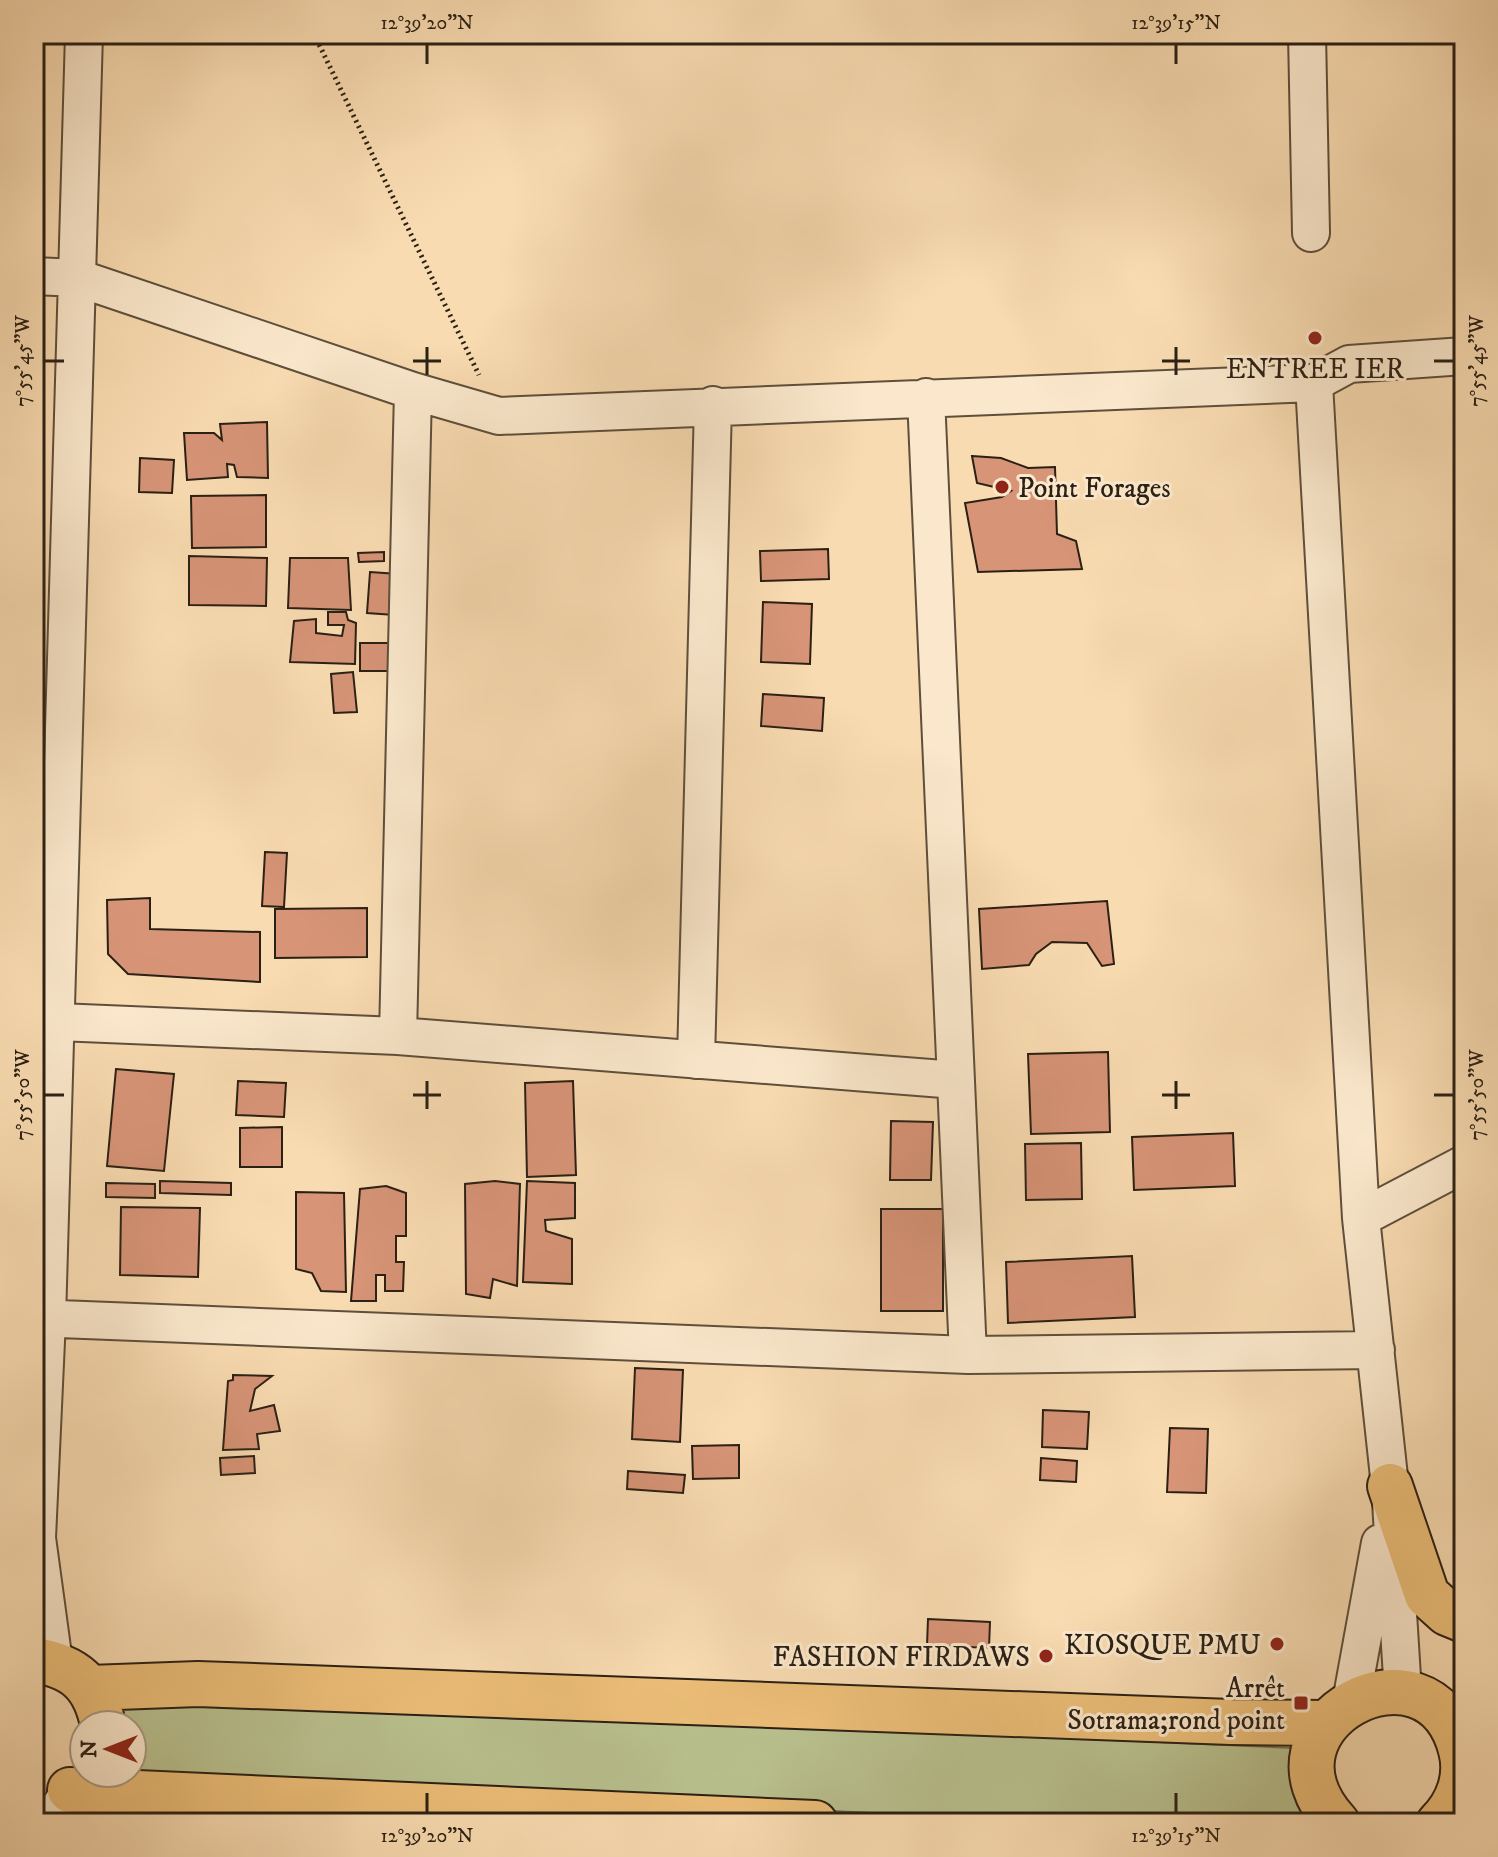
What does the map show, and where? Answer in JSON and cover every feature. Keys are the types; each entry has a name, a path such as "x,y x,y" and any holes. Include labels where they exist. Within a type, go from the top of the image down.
{"main road":[{"path":"1390,1486 1427,1595 1447,1613 1464,1620"},
{"path":"44,1661 74,1673 96,1706 198,1684 1231,1722 1339,1712"},
{"path":"1337,1823 1320,1800 1313,1768 1319,1737 1339,1712 1371,1694 1434,1699 1451,1726 1464,1763 1463,1781 1457,1798 1439,1823"},
{"path":"60,1796 815,1823"}],"street":[{"path":"44,1661 36,1550 45,1021 78,278 84,34"},
{"path":"1307,34 1311,233"},
{"path":"34,276 78,278 413,391 499,416 1314,383 1349,364 1464,356"},
{"path":"1314,383 1361,1218 1390,1486 1434,1699"},
{"path":"398,1036 413,391"},
{"path":"926,397 968,1355"},
{"path":"696,1060 713,405"},
{"path":"45,1021 398,1036 956,1080"},
{"path":"1361,1218 1464,1164"},
{"path":"40,1319 968,1355 1376,1350"},
{"path":"1339,1712 1390,1486"}],"path":[{"path":"314,34 499,416"}],"green space":[{"path":"138,1697 1293,1748 1296,1786 1307,1823 1071,1823 148,1777 148,1709 120,1709"}],"building":[{"path":"267,422 268,478 237,477 234,465 227,464 228,477 187,480 184,433 214,433 222,440 220,424"},
{"path":"972,456 1001,458 1028,468 1055,467 1057,534 1076,541 1082,569 978,572 965,503 1002,497 1011,491 977,483"},
{"path":"140,458 174,460 172,493 139,492"},
{"path":"266,495 266,547 192,548 191,496"},
{"path":"828,549 829,579 761,581 760,551"},
{"path":"384,552 384,561 359,562 358,553"},
{"path":"189,556 267,558 266,606 189,605"},
{"path":"290,558 348,558 351,610 288,608"},
{"path":"370,572 398,574 394,615 367,613"},
{"path":"763,602 812,604 810,664 761,662"},
{"path":"328,612 346,612 348,620 356,623 355,664 290,662 294,621 316,619 316,633 342,636 344,625 328,625"},
{"path":"360,643 394,643 394,671 360,671"},
{"path":"353,672 357,712 334,713 331,674"},
{"path":"763,694 824,698 822,731 761,726"},
{"path":"265,852 287,853 284,907 262,906"},
{"path":"150,898 150,929 260,932 260,982 128,974 108,954 107,900"},
{"path":"1107,901 1114,964 1102,966 1087,943 1052,942 1036,954 1029,965 982,969 979,909"},
{"path":"367,908 367,957 275,958 275,909"},
{"path":"1108,1052 1110,1132 1031,1134 1028,1054"},
{"path":"116,1069 174,1074 164,1171 107,1166"},
{"path":"238,1081 286,1083 284,1117 236,1115"},
{"path":"573,1081 576,1175 527,1177 525,1083"},
{"path":"891,1121 933,1122 931,1180 890,1180"},
{"path":"282,1127 282,1167 240,1167 240,1128"},
{"path":"1233,1133 1235,1186 1134,1190 1132,1137"},
{"path":"1081,1143 1082,1199 1026,1200 1025,1144"},
{"path":"160,1181 231,1183 231,1195 160,1193"},
{"path":"495,1181 520,1184 517,1286 493,1279 490,1298 466,1294 465,1184"},
{"path":"527,1181 575,1183 575,1218 545,1220 546,1231 572,1239 572,1284 523,1282"},
{"path":"106,1183 155,1184 155,1198 106,1197"},
{"path":"386,1186 406,1193 406,1236 396,1236 396,1262 404,1262 403,1291 385,1291 385,1275 376,1275 376,1301 351,1301 360,1189"},
{"path":"296,1192 344,1193 346,1292 321,1291 312,1273 296,1269"},
{"path":"121,1207 200,1208 198,1277 120,1275"},
{"path":"881,1209 943,1209 943,1311 881,1311"},
{"path":"1132,1256 1135,1317 1008,1323 1006,1262"},
{"path":"635,1368 683,1370 680,1442 632,1439"},
{"path":"233,1375 272,1376 255,1389 250,1411 274,1405 280,1431 257,1434 259,1449 223,1450 228,1381 233,1380"},
{"path":"1043,1410 1089,1412 1087,1449 1042,1447"},
{"path":"1170,1428 1208,1429 1206,1493 1167,1492"},
{"path":"739,1445 739,1478 693,1479 692,1446"},
{"path":"254,1456 255,1473 221,1475 220,1458"},
{"path":"1041,1458 1077,1461 1076,1482 1040,1480"},
{"path":"628,1471 685,1475 683,1493 627,1489"},
{"path":"928,1619 990,1622 989,1648 927,1645"}],"place":[{"name":"ENTREE IER","path":"1315,338"},
{"name":"Point Forages","path":"1002,487"},
{"name":"KIOSQUE PMU","path":"1277,1644"},
{"name":"FASHION FIRDAWS","path":"1046,1656"},
{"name":"Arrêt Sotrama;rond point","path":"1301,1703"}]}
